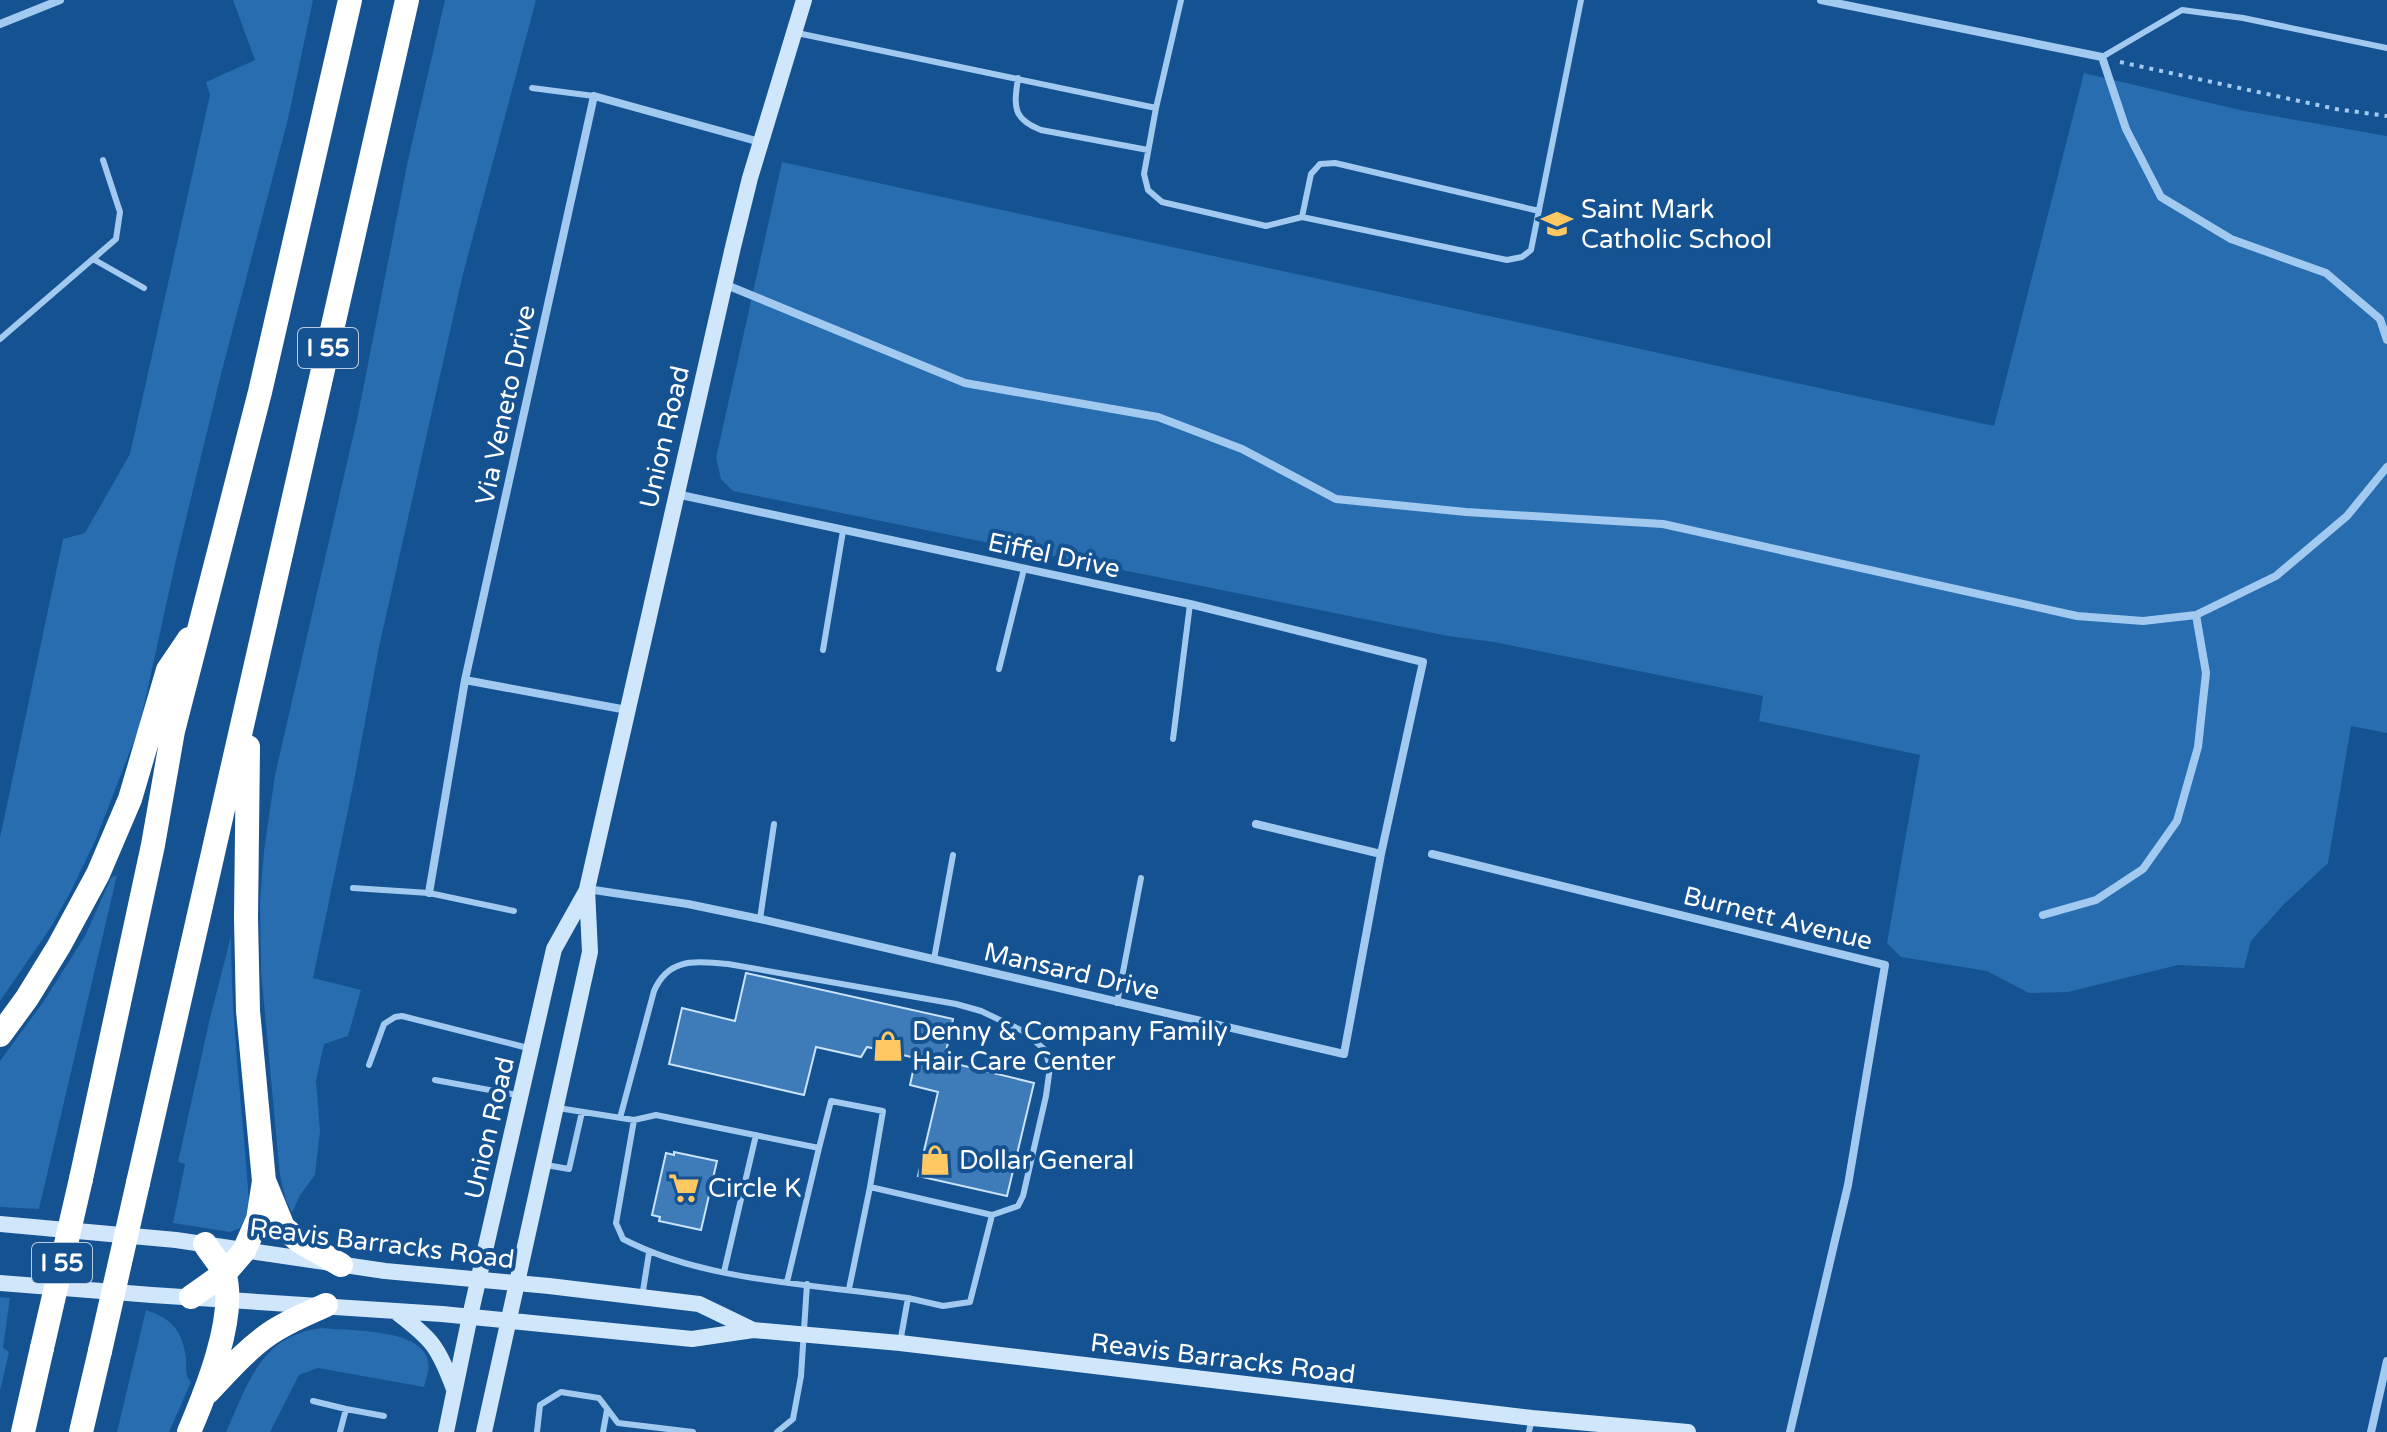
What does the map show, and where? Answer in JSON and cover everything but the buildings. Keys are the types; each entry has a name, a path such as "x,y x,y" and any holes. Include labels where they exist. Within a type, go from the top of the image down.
{"highway":[{"name":"I 55","path":"23,1432 153,845 173,731 260,392 350,0"},
{"name":"I 55","path":"81,1432 407,0"},
{"path":"0,1035 59,946 98,874 130,799 168,670 199,623"},
{"path":"191,1297 225,1273 244,1251 258,1219 264,1181 248,1011 249,697"},
{"path":"264,1181 283,1227 299,1241 341,1265"},
{"path":"189,1432 204,1397 225,1319 227,1299 225,1273 205,1244"},
{"path":"204,1397 268,1335 326,1305"}],"main road":[{"name":"Union Road","path":"484,1432 590,952 587,889 724,284 803,0"},
{"name":"Union Road","path":"446,1432 554,949 587,889"},
{"name":"Reavis Barracks Road","path":"0,1224 205,1244 385,1271 699,1304 753,1330"},
{"name":"Reavis Barracks Road","path":"0,1283 470,1316 692,1339 753,1330 804,1334 900,1343 1530,1425 1688,1432"},
{"path":"394,1310 435,1345 454,1391"}],"street":[{"path":"0,24 60,0"},
{"path":"1821,0 2102,57 2126,129 2161,197 2231,239 2326,273 2380,319 2387,340"},
{"path":"594,96 761,143"},
{"name":"Via Veneto Drive","path":"429,893 465,680 594,96"},
{"path":"724,284 965,383 1158,417 1242,449 1336,499 1466,512 1663,524 2077,616 2143,621 2196,615 2276,576 2347,516 2387,467"},
{"name":"Eiffel Drive","path":"675,494 1190,604 1423,662"},
{"path":"2043,915 2096,900 2143,869 2177,821 2198,747 2206,673 2196,615"},
{"name":"Mansard Drive","path":"587,889 688,904 760,919 1344,1054 1381,854 1423,662"},
{"path":"465,680 627,710"},
{"path":"1256,824 1381,854"},
{"name":"Burnett Avenue","path":"1432,854 1885,965 1848,1185 1790,1432"},
{"path":"2371,1432 2387,1361"}],"lane":[{"path":"1181,0 1144,174 1148,190 1162,202 1266,226 1302,217 1507,260 1522,257 1531,250 1581,0"},
{"path":"2176,0 2182,10"},
{"path":"2102,57 2182,10 2243,18 2387,48"},
{"path":"794,32 1156,108"},
{"path":"1018,78 1017,113 1027,124 1041,130 1148,150"},
{"path":"532,88 594,96"},
{"path":"0,339 116,239 120,212 103,160"},
{"path":"1302,217 1311,174 1320,164 1335,163 1539,211"},
{"path":"93,259 144,288"},
{"path":"823,650 843,531"},
{"path":"999,669 1024,569"},
{"path":"1173,739 1190,604"},
{"path":"760,919 774,824"},
{"path":"934,959 953,855"},
{"path":"1117,1003 1141,878"},
{"path":"353,888 429,893 514,911"},
{"path":"620,1118 654,991 659,980 672,968 686,962 728,964 981,1011 1025,1032 1045,1050 1050,1067 1046,1096 1018,1206 992,1215 870,1187"},
{"path":"369,1065 384,1024 402,1016 531,1049"},
{"path":"435,1080 520,1096"},
{"path":"787,1282 831,1101 883,1111 849,1289"},
{"path":"555,1107 634,1120 656,1115 819,1148"},
{"path":"542,1164 569,1169 582,1112"},
{"path":"634,1120 616,1223 623,1239 649,1253 724,1272 908,1298 943,1306 970,1302 992,1215"},
{"path":"724,1272 756,1135"},
{"path":"642,1297 649,1253"},
{"path":"777,1432 793,1419 801,1376 807,1284"},
{"path":"900,1343 908,1298"},
{"path":"537,1432 540,1405 561,1392 599,1398 618,1423 693,1432"},
{"path":"313,1401 384,1416"},
{"path":"340,1432 346,1409"},
{"path":"603,1432 607,1410"}],"path":[{"path":"2102,57 2336,109 2387,116"}],"shaded area":[{"path":"233,0 313,0 288,119 221,374 139,728 96,839 71,891 51,927 0,1001 0,838 63,539 85,533 130,454 210,95 206,82 255,60"},
{"path":"445,0 536,0 462,278 379,647 313,978 361,990 348,1036 324,1044 316,1080 320,1131 315,1175 300,1195 292,1213 280,1176 261,971 260,902 264,851 275,775 358,415 408,160"},
{"path":"2084,73 2240,110 2387,136 2387,733 2351,726 2328,863 2283,905 2251,941 2244,968 2178,965 2068,992 2029,993 1987,971 1901,957 1887,943 1920,755 1759,721 1763,696 1494,642 1448,636 733,491 721,479 716,458 782,162 1994,426"},
{"path":"117,875 39,1209 0,1207 0,1061 44,1001 85,936 111,878"},
{"path":"231,936 235,1036 249,1201 240,1228 230,1232 173,1223 185,1164 178,1162"},
{"path":"0,1297 10,1298 3,1348 9,1352 0,1391"},
{"path":"146,1310 169,1321 178,1332 191,1382 169,1432 117,1432"},
{"path":"322,1328 382,1333 413,1342 423,1350 428,1361 424,1387 318,1368 299,1375 270,1432 226,1432 250,1379 270,1351 301,1333"}],"place":[{"name":"Saint Mark Catholic School","path":"1557,224"},
{"name":"Denny & Company Family Hair Care Center","path":"888,1046"},
{"name":"Dollar General","path":"935,1160"},
{"name":"Circle K","path":"684,1188"}]}
